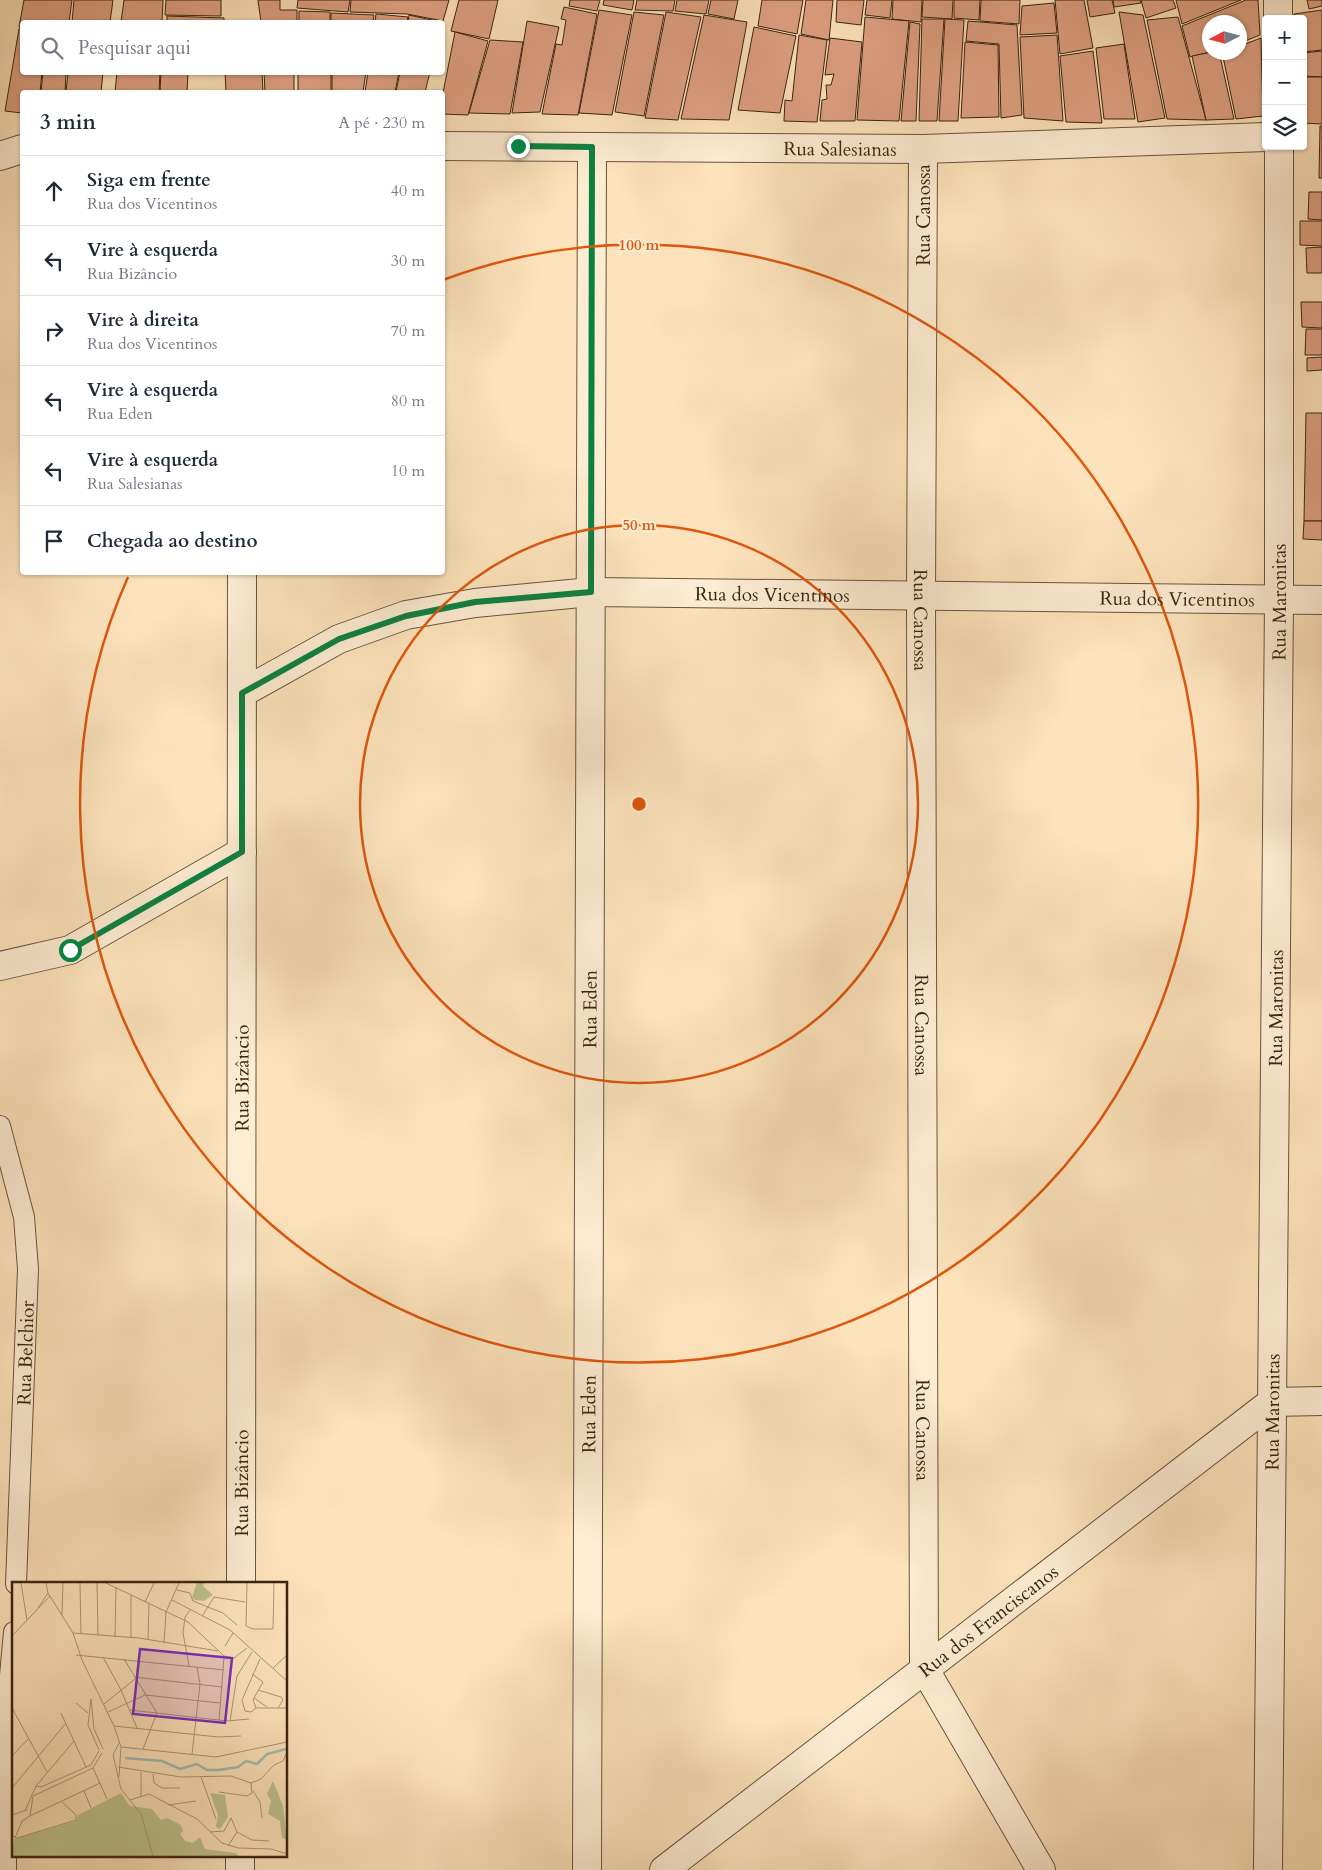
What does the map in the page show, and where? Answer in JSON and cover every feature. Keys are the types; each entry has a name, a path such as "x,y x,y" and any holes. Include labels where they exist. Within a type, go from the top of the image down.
{"street":[{"path":"1278,0 1278,15"},
{"name":"Rua Salesianas","path":"445,146 923,149 1262,137"},
{"name":"Rua Eden","path":"587,1870 592,147"},
{"name":"Rua Canossa","path":"923,149 921,596 924,1668 1041,1870"},
{"name":"Rua Maronitas","path":"1268,1870 1279,600 1278,150"},
{"path":"0,156 20,151"},
{"name":"Rua Bizâncio","path":"241,1582 242,575"},
{"name":"Rua dos Vicentinos","path":"242,693 339,639 406,616 475,602 591,592 1322,600"},
{"path":"0,966 70,950 242,852"},
{"path":"1272,1402 1322,1402"},
{"name":"Rua dos Franciscanos","path":"664,1870 1272,1402"}],"lane":[{"name":"Rua Belchior","path":"0,1126 24,1218 28,1269 16,1582"},
{"path":"6,1870 6,1719 12,1654"}],"building":[{"path":"24,0 72,0 69,20 20,20"},
{"path":"74,0 113,0 110,20 72,20"},
{"path":"124,0 163,0 162,20 121,20"},
{"path":"166,0 221,0 221,16 165,15"},
{"path":"258,0 280,0 280,10 297,10 297,20 261,20"},
{"path":"298,0 350,0 348,12 297,8"},
{"path":"351,0 449,0 443,20 407,14 350,12"},
{"path":"459,0 498,0 489,39 451,31"},
{"path":"570,0 600,0 597,11 569,6"},
{"path":"604,0 634,0 632,10 603,5"},
{"path":"637,0 675,0 673,11 635,10"},
{"path":"677,0 709,0 706,14 675,11"},
{"path":"711,0 738,0 734,19 708,14"},
{"path":"762,0 803,0 797,34 758,26"},
{"path":"806,0 833,0 829,40 801,34"},
{"path":"837,0 864,0 861,25 836,22"},
{"path":"867,0 892,0 890,18 865,15"},
{"path":"893,0 922,0 921,22 892,19"},
{"path":"923,0 953,0 952,19 922,17"},
{"path":"954,0 980,0 979,20 954,18"},
{"path":"981,0 1020,0 1019,24 980,21"},
{"path":"1055,0 1084,0 1093,48 1060,54"},
{"path":"1087,0 1112,0 1115,13 1090,17"},
{"path":"1113,0 1140,0 1141,3 1114,7"},
{"path":"1141,0 1173,0 1176,8 1146,18"},
{"path":"1176,0 1241,0 1202,15 1182,24"},
{"path":"1246,0 1258,0 1260,35 1247,40 1247,15 1209,15"},
{"path":"1307,0 1322,0 1322,6 1309,9"},
{"path":"1054,3 1057,33 1020,35 1022,6"},
{"path":"564,7 597,14 578,115 542,114 556,44 562,45 566,20 561,19"},
{"path":"599,10 632,15 612,115 579,113"},
{"path":"1322,10 1322,50 1307,52 1307,15 1294,14"},
{"path":"299,11 330,12 330,20 299,20"},
{"path":"634,12 664,15 644,116 615,112"},
{"path":"666,12 701,17 678,120 645,118"},
{"path":"1119,12 1143,15 1165,118 1138,122"},
{"path":"331,13 374,15 373,20 331,20"},
{"path":"376,14 408,17 407,20 375,20"},
{"path":"409,15 432,20 408,20"},
{"path":"704,15 747,22 729,120 681,119"},
{"path":"167,16 224,18 224,20 167,20"},
{"path":"865,17 909,21 899,121 857,120"},
{"path":"1178,17 1206,120 1167,119 1147,20"},
{"path":"1202,18 1202,54 1190,57 1182,26"},
{"path":"922,19 944,19 937,121 919,121"},
{"path":"945,19 964,20 958,121 939,121"},
{"path":"527,21 559,27 540,112 512,113"},
{"path":"968,21 1017,25 1022,115 1001,118 999,44 966,41"},
{"path":"910,22 920,24 916,121 901,121"},
{"path":"754,27 796,36 780,113 738,110"},
{"path":"20,29 20,75 42,75 40,90 20,90 20,113 5,111"},
{"path":"455,32 488,41 468,115 445,114 444,90"},
{"path":"799,35 827,40 817,122 784,121 785,100 792,101"},
{"path":"1057,35 1063,121 1024,118 1020,37"},
{"path":"830,38 862,42 855,121 820,121 822,100 827,99 826,85 831,85 834,74 825,75"},
{"path":"1261,38 1262,116 1236,119 1224,60 1247,60 1247,43"},
{"path":"490,40 523,42 510,114 469,113"},
{"path":"965,42 998,45 999,117 961,118"},
{"path":"1124,44 1135,119 1104,119 1096,48"},
{"path":"1093,51 1102,123 1066,122 1060,56"},
{"path":"1322,51 1322,77 1307,76 1307,53"},
{"path":"1202,54 1202,60 1221,60 1234,119 1206,120 1192,56"},
{"path":"43,75 66,75 65,90 41,90"},
{"path":"68,75 103,75 101,90 66,90"},
{"path":"117,75 160,75 159,90 115,90"},
{"path":"161,75 188,75 187,90 160,90"},
{"path":"225,75 262,75 263,90 226,90"},
{"path":"264,75 294,75 294,90 265,90"},
{"path":"298,75 331,75 331,90 298,90"},
{"path":"332,75 366,75 363,90 332,90"},
{"path":"368,75 398,75 395,90 365,90"},
{"path":"399,75 429,75 426,90 396,90"},
{"path":"1307,77 1322,77 1322,124 1307,123"},
{"path":"1320,126 1322,126 1322,178 1319,178"},
{"path":"1309,192 1322,192 1322,220 1308,219"},
{"path":"1300,221 1322,221 1322,246 1300,245"},
{"path":"1322,247 1322,273 1307,273 1306,248"},
{"path":"1301,302 1322,302 1322,328 1302,327"},
{"path":"1306,329 1322,329 1322,355 1305,355"},
{"path":"1322,357 1322,370 1307,371 1307,358"},
{"path":"1306,413 1322,413 1322,521 1304,521"},
{"path":"1304,521 1322,521 1322,540 1303,539"}],"route":[{"path":"70,950 242,852 242,693 339,639 406,616 475,602 591,592 592,147 518,146"}]}
